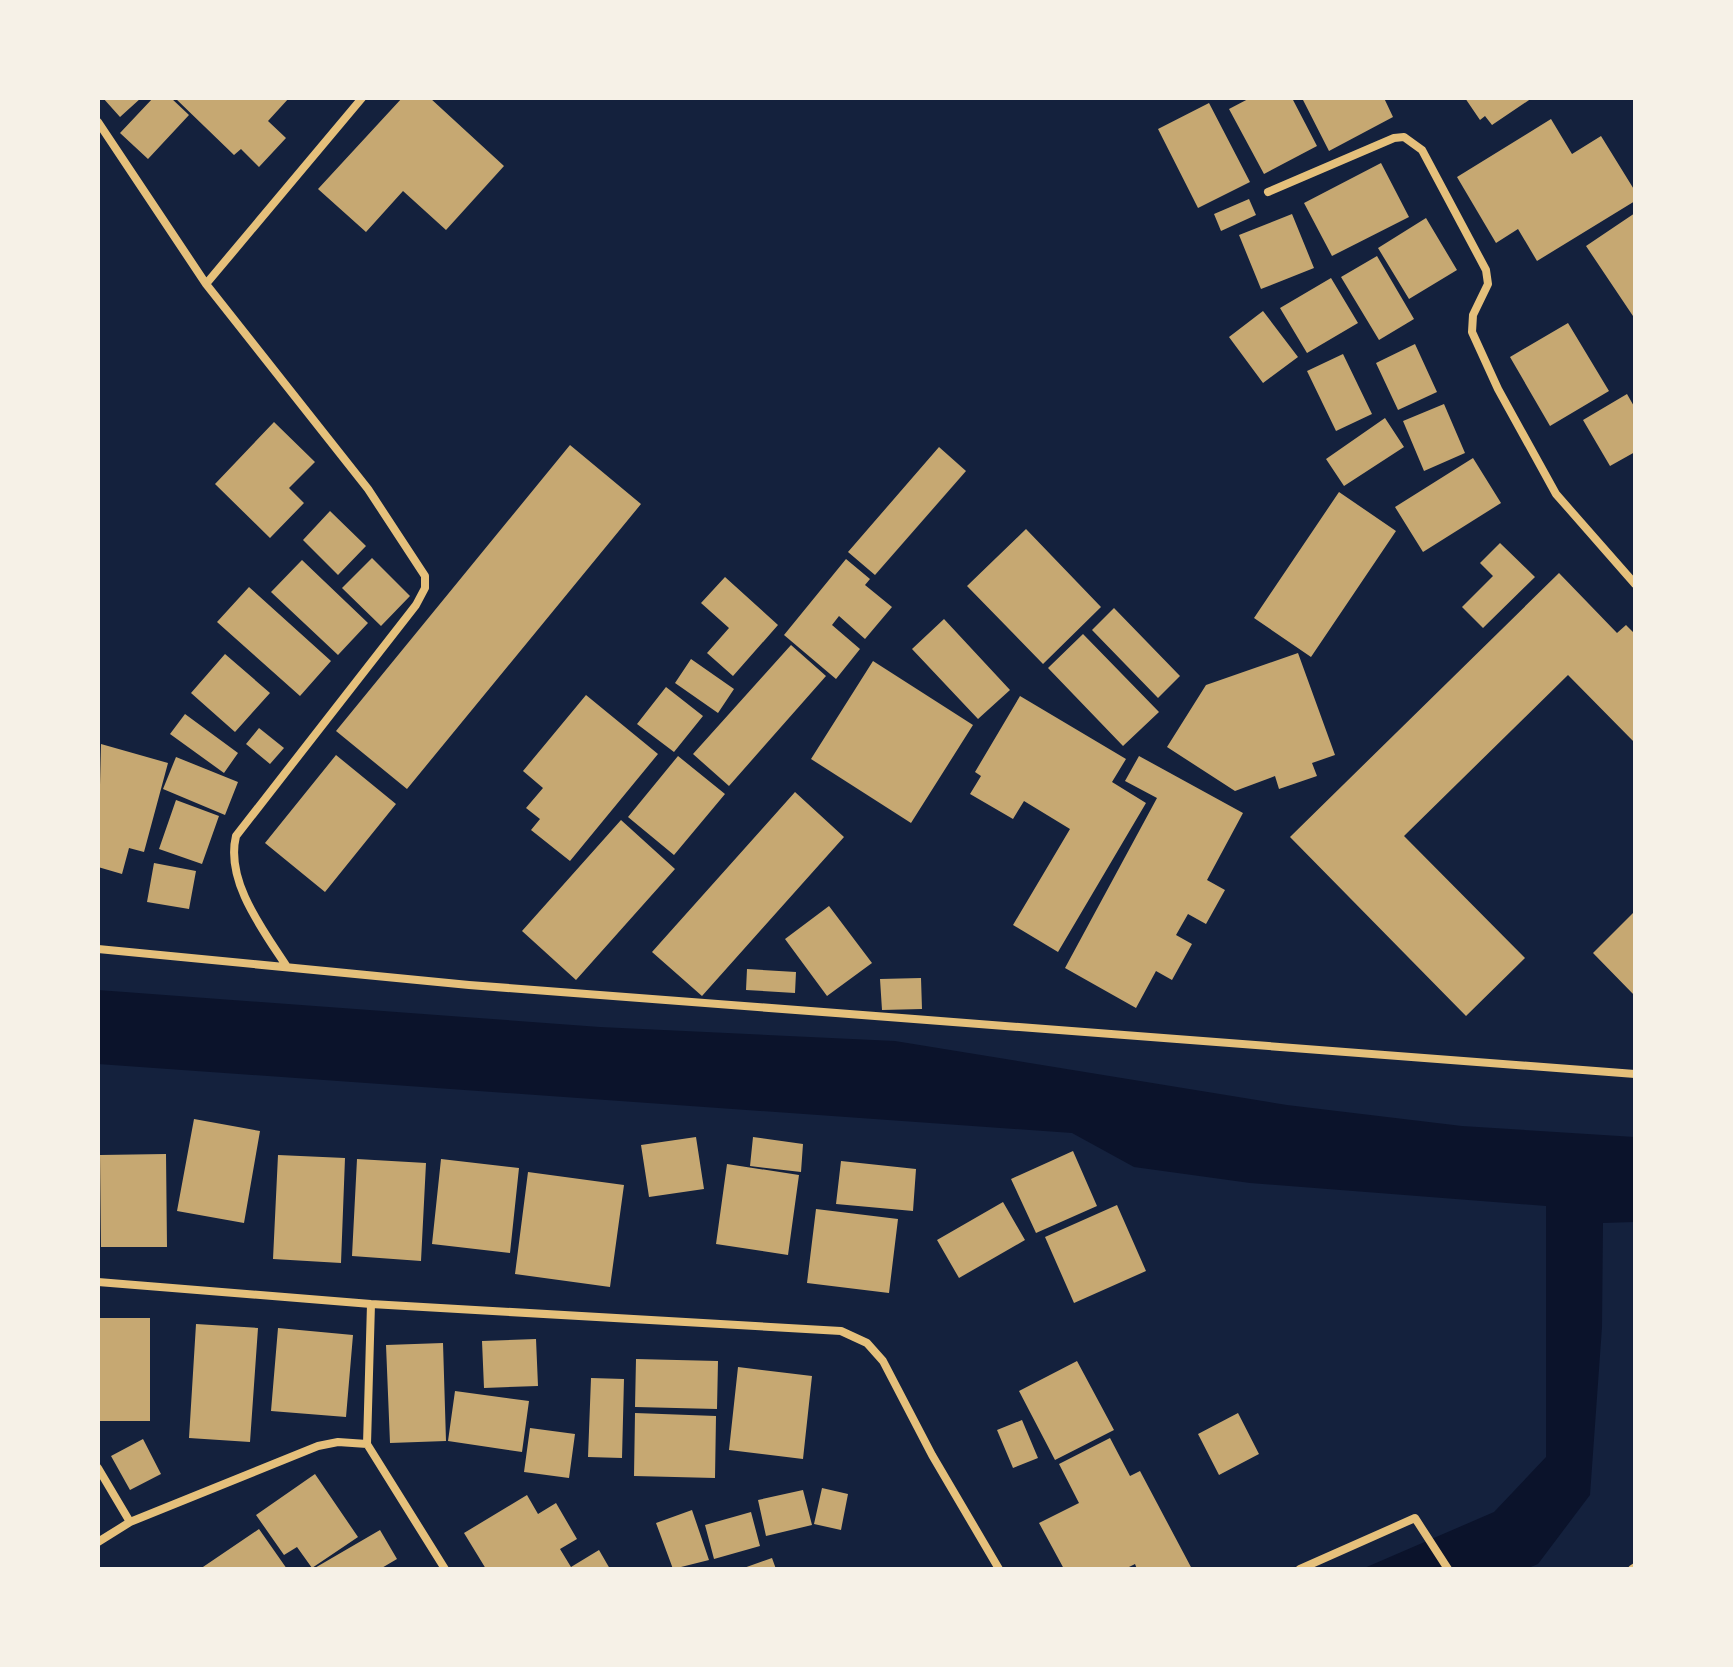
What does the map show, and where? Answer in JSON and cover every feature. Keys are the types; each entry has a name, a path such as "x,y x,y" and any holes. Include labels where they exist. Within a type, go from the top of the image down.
{"street":[{"path":"206,284 362,98"},
{"path":"98,122 206,284 368,489 425,576 425,588 416,605 236,836 231,854 234,869 258,921 287,967"},
{"path":"1268,192 1394,138 1404,137 1422,150 1486,270 1488,284 1473,315 1472,332 1498,389 1556,494 1635,584"},
{"path":"98,949 469,985 1635,1074"},
{"path":"98,1282 371,1304 829,1328 855,1336 883,1361 932,1455 999,1569"},
{"path":"371,1304 367,1444 445,1569"},
{"path":"98,1542 130,1522 318,1446 338,1442 367,1444"},
{"path":"98,1468 130,1522"},
{"path":"1300,1569 1414,1518 1448,1569"}],"water":[{"path":"98,990 600,1027 895,1041 1287,1105 1462,1126 1635,1137 1635,1222 1603,1223 1602,1327 1590,1495 1538,1564 1526,1569 1362,1569 1494,1512 1546,1457 1546,1206 1250,1183 1134,1167 1072,1133 98,1064"}],"building":[{"path":"103,98 141,98 120,117"},
{"path":"153,98 171,98 189,115 148,159 120,133"},
{"path":"175,98 289,98 268,121 286,138 259,167 241,149 234,155"},
{"path":"402,98 430,98 504,166 446,230 403,191 366,232 318,189"},
{"path":"1250,98 1292,98 1317,146 1264,174 1229,109"},
{"path":"1302,98 1384,98 1393,117 1329,151"},
{"path":"1465,98 1532,98 1492,125 1485,116 1480,120"},
{"path":"1209,103 1250,182 1198,208 1158,129"},
{"path":"1551,119 1572,154 1601,136 1635,191 1635,201 1537,261 1518,229 1496,243 1457,177"},
{"path":"1381,163 1409,217 1332,256 1304,203"},
{"path":"1249,199 1256,215 1221,231 1214,214"},
{"path":"1635,213 1635,315 1633,316 1586,246"},
{"path":"1292,214 1314,268 1261,289 1239,235"},
{"path":"1426,218 1457,270 1409,299 1378,248"},
{"path":"1377,256 1414,319 1379,340 1341,277"},
{"path":"1331,278 1358,323 1307,353 1280,308"},
{"path":"1263,311 1298,357 1263,383 1229,337"},
{"path":"1568,323 1609,391 1550,426 1510,357"},
{"path":"1415,344 1437,392 1398,410 1376,363"},
{"path":"1343,354 1372,414 1336,431 1307,371"},
{"path":"1627,394 1635,408 1635,452 1610,466 1583,420"},
{"path":"1444,404 1465,453 1424,471 1403,421"},
{"path":"1385,418 1404,447 1344,486 1326,459"},
{"path":"274,422 315,462 289,488 304,503 270,538 215,484"},
{"path":"570,445 641,504 407,789 336,731"},
{"path":"939,447 966,471 875,575 848,552"},
{"path":"1473,458 1501,503 1423,552 1395,507"},
{"path":"1339,492 1396,531 1311,657 1254,618"},
{"path":"330,511 366,546 338,575 303,540"},
{"path":"1026,529 1101,607 1043,664 967,586"},
{"path":"1500,543 1535,577 1483,628 1462,607 1493,576 1480,563"},
{"path":"372,558 410,596 381,626 342,588"},
{"path":"846,559 870,579 865,585 892,607 865,639 839,616 832,625 860,649 836,679 784,635"},
{"path":"302,560 368,623 338,655 271,592"},
{"path":"1559,573 1617,633 1626,625 1635,634 1635,743 1568,675 1404,836 1525,958 1466,1016 1290,837"},
{"path":"725,577 778,625 733,676 707,653 729,628 701,603"},
{"path":"249,587 331,661 300,696 217,622"},
{"path":"1114,608 1180,676 1158,698 1092,630"},
{"path":"944,619 1010,690 978,719 912,649"},
{"path":"1083,634 1159,712 1123,746 1048,668"},
{"path":"791,645 826,676 729,786 693,754"},
{"path":"1298,653 1335,755 1312,763 1317,776 1279,789 1275,776 1235,791 1167,747 1206,685"},
{"path":"225,654 270,693 235,732 191,693"},
{"path":"691,659 734,689 718,713 675,683"},
{"path":"873,661 973,725 911,823 811,759"},
{"path":"666,687 703,716 674,752 637,724"},
{"path":"586,695 658,754 570,861 531,830 540,819 526,808 543,788 523,771"},
{"path":"1020,696 1126,759 1112,782 1146,803 1058,952 1013,925 1070,829 1024,801 1013,819 970,794 981,776 975,772"},
{"path":"185,714 238,753 224,773 170,734"},
{"path":"259,728 284,748 270,764 246,744"},
{"path":"101,744 168,763 144,852 129,848 122,874 98,867"},
{"path":"336,755 396,804 325,892 265,843"},
{"path":"678,756 725,794 674,855 628,817"},
{"path":"1139,756 1243,813 1207,880 1225,890 1206,924 1188,914 1176,935 1192,944 1172,980 1156,971 1136,1008 1065,968 1157,798 1125,781"},
{"path":"176,757 238,782 225,815 163,789"},
{"path":"795,792 844,837 702,996 652,952"},
{"path":"176,800 219,816 202,864 159,849"},
{"path":"621,820 675,869 576,980 522,931"},
{"path":"154,863 196,871 189,909 147,902"},
{"path":"829,906 872,963 827,996 785,939"},
{"path":"1635,911 1635,996 1593,953"},
{"path":"747,969 796,972 795,993 746,990"},
{"path":"921,978 922,1009 882,1010 880,979"},
{"path":"194,1119 260,1131 244,1223 177,1211"},
{"path":"696,1137 704,1189 649,1197 641,1145"},
{"path":"753,1137 803,1144 801,1172 750,1166"},
{"path":"1073,1151 1097,1206 1036,1233 1011,1179"},
{"path":"166,1154 167,1247 101,1247 100,1155"},
{"path":"278,1155 345,1158 341,1263 273,1259"},
{"path":"357,1159 426,1163 421,1261 352,1256"},
{"path":"441,1159 519,1168 510,1253 432,1244"},
{"path":"841,1161 916,1169 913,1211 836,1204"},
{"path":"727,1164 799,1175 788,1255 716,1244"},
{"path":"528,1172 624,1185 610,1287 515,1274"},
{"path":"1003,1202 1025,1240 959,1278 937,1240"},
{"path":"1117,1205 1146,1271 1074,1303 1045,1237"},
{"path":"816,1209 898,1219 889,1293 807,1283"},
{"path":"98,1318 150,1318 150,1421 98,1421"},
{"path":"196,1324 258,1328 250,1442 189,1438"},
{"path":"278,1328 353,1335 346,1417 271,1411"},
{"path":"536,1339 538,1386 484,1388 482,1341"},
{"path":"443,1343 446,1441 390,1443 386,1345"},
{"path":"636,1359 718,1361 717,1409 635,1407"},
{"path":"1077,1361 1114,1430 1055,1460 1019,1391"},
{"path":"738,1367 812,1376 803,1459 729,1450"},
{"path":"591,1378 624,1379 622,1458 588,1457"},
{"path":"455,1391 529,1401 522,1452 448,1441"},
{"path":"635,1413 716,1416 715,1478 634,1476"},
{"path":"1238,1413 1259,1454 1219,1475 1198,1434"},
{"path":"1022,1420 1038,1458 1013,1468 997,1430"},
{"path":"530,1428 575,1434 569,1478 524,1472"},
{"path":"1110,1438 1130,1476 1140,1471 1192,1569 1137,1569 1135,1564 1125,1569 1064,1569 1039,1523 1079,1503 1059,1464"},
{"path":"143,1439 161,1474 130,1490 111,1456"},
{"path":"315,1474 358,1537 312,1568 297,1547 284,1555 256,1515"},
{"path":"822,1488 848,1494 841,1530 814,1524"},
{"path":"803,1490 812,1525 766,1536 758,1500"},
{"path":"527,1495 538,1514 556,1503 577,1539 560,1549 571,1567 599,1550 610,1569 486,1569 464,1533"},
{"path":"692,1510 709,1560 673,1569 656,1523"},
{"path":"751,1512 760,1546 714,1559 705,1525"},
{"path":"259,1529 287,1569 200,1569"},
{"path":"380,1530 397,1559 380,1569 313,1569"},
{"path":"772,1558 776,1569 741,1569"}]}
